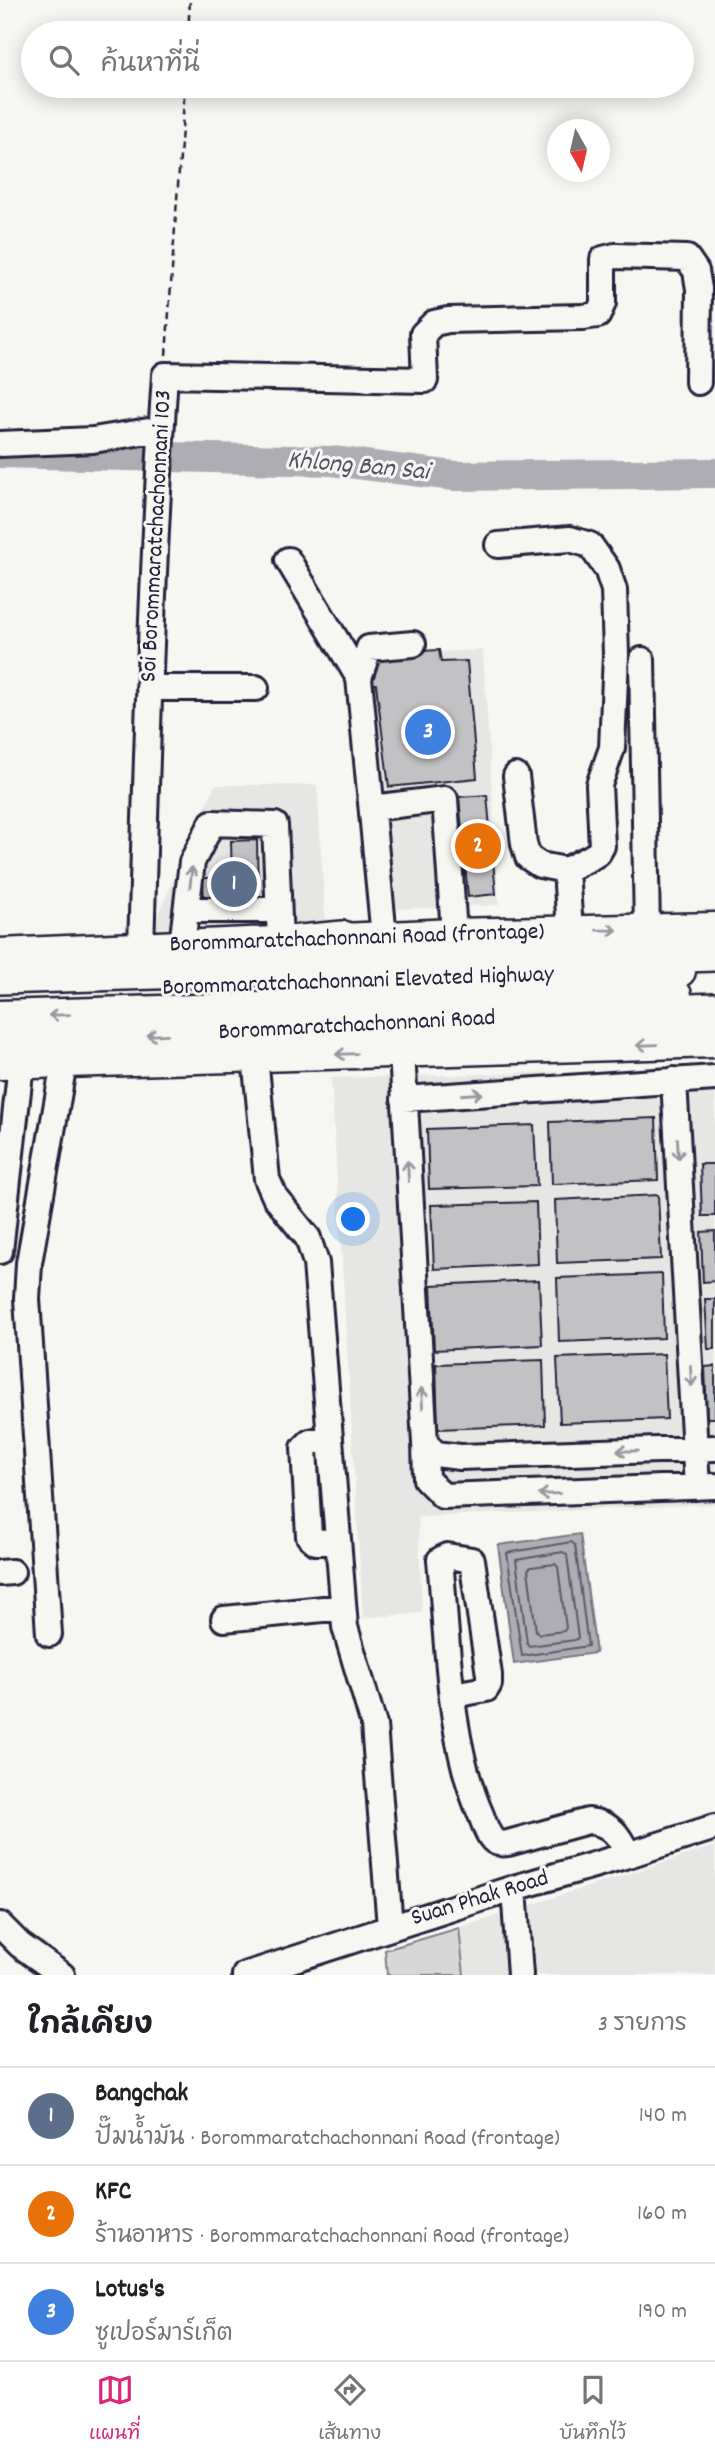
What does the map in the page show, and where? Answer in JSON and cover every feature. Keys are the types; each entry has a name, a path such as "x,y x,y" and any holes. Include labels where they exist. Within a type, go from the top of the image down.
{"highway":[{"path":"0,974 343,939"},
{"path":"0,974 715,953"},
{"name":"Borommaratchachonnani Road","path":"7,1057 715,1041"}],"main road":[{"name":"Borommaratchachonnani Road (frontage)","path":"0,954 454,934 715,928"},
{"name":"Borommaratchachonnani Elevated Highway","path":"0,991 497,979 715,970"},
{"name":"Borommaratchachonnani Elevated Highway","path":"0,1016 715,994"},
{"path":"7,1057 64,1063 715,1041"}],"street":[{"name":"Soi Borommaratchachonnani 103","path":"141,947 149,688 165,375 425,380 423,334 435,323 448,320 598,315 603,303 603,259 615,256 687,258 696,271 699,289 698,382"},
{"path":"0,444 93,440 161,433"},
{"path":"498,545 570,539 590,545 607,569 614,590 616,655 612,748 599,785 602,846 598,853 566,870 540,865 528,858 516,776"},
{"path":"288,560 359,678"},
{"path":"384,937 359,678 369,648 413,644"},
{"path":"642,660 646,929"},
{"path":"149,688 256,688"},
{"path":"372,808 445,799 454,934"},
{"path":"182,945 192,862 212,823 275,825 280,941"},
{"path":"566,870 570,931"},
{"path":"187,910 277,910"},
{"path":"402,1053 426,1479 443,1496 706,1487 674,1080"},
{"path":"0,1251 7,1057"},
{"path":"255,1057 267,1179 275,1196 308,1238 316,1263 345,1627 374,1725 390,1927"},
{"path":"49,1634 27,1298 30,1263 64,1063"},
{"path":"404,1098 715,1078"},
{"path":"425,1443 436,1454 460,1457 705,1449"},
{"path":"453,1695 486,1689 489,1675 472,1560 447,1556 440,1560 453,1695 458,1741 471,1793 491,1838 499,1844 508,1843 588,1821 600,1822 618,1834 628,1855"},
{"path":"224,1619 343,1607"},
{"name":"Suan Phak Road","path":"245,1975 272,1971 390,1927 715,1826"},
{"path":"514,1888 520,1975"},
{"path":"0,1926 20,1945 62,1975"}],"path":[{"path":"189,21 190,0"},
{"path":"165,375 184,98"}],"shaded area":[{"path":"483,650 499,905 371,910 353,656"},
{"path":"215,785 317,785 326,930 150,933"},
{"path":"715,1068 715,1504 418,1517 422,1613 363,1618 331,1078"},
{"path":"715,1846 715,1975 464,1975 459,1928"},
{"path":"459,1928 464,1975 387,1975 385,1950"}],"water":[{"path":"580,1534 596,1653 514,1664 498,1545"}],"building":[{"path":"439,650 441,662 467,661 477,778 389,787 376,684 366,685 364,654"},
{"path":"487,795 496,894 468,897 459,797"},
{"path":"257,840 258,901 204,902 203,878 232,878 231,841"},
{"path":"656,1118 658,1180 552,1184 550,1122"},
{"path":"534,1125 537,1186 429,1189 427,1129"},
{"path":"700,1164 715,1164 715,1216 702,1216"},
{"path":"658,1195 661,1259 557,1263 555,1200"},
{"path":"536,1202 538,1264 434,1269 431,1205"},
{"path":"715,1231 715,1281 703,1282 701,1232"},
{"path":"662,1274 664,1338 559,1342 557,1278"},
{"path":"539,1280 542,1345 434,1350 431,1285"},
{"path":"705,1299 715,1299 715,1349 708,1349"},
{"path":"664,1354 667,1419 560,1423 557,1358"},
{"path":"543,1360 545,1425 438,1429 436,1364"},
{"path":"715,1366 715,1418 707,1418 705,1367"}],"waterway":[{"name":"Khlong Ban Sai","path":"0,453 332,461 454,476 715,473"}],"place":[{"name":"Lotus's","path":"428,732"},
{"name":"KFC","path":"478,846"},
{"name":"Bangchak","path":"234,884"}]}
